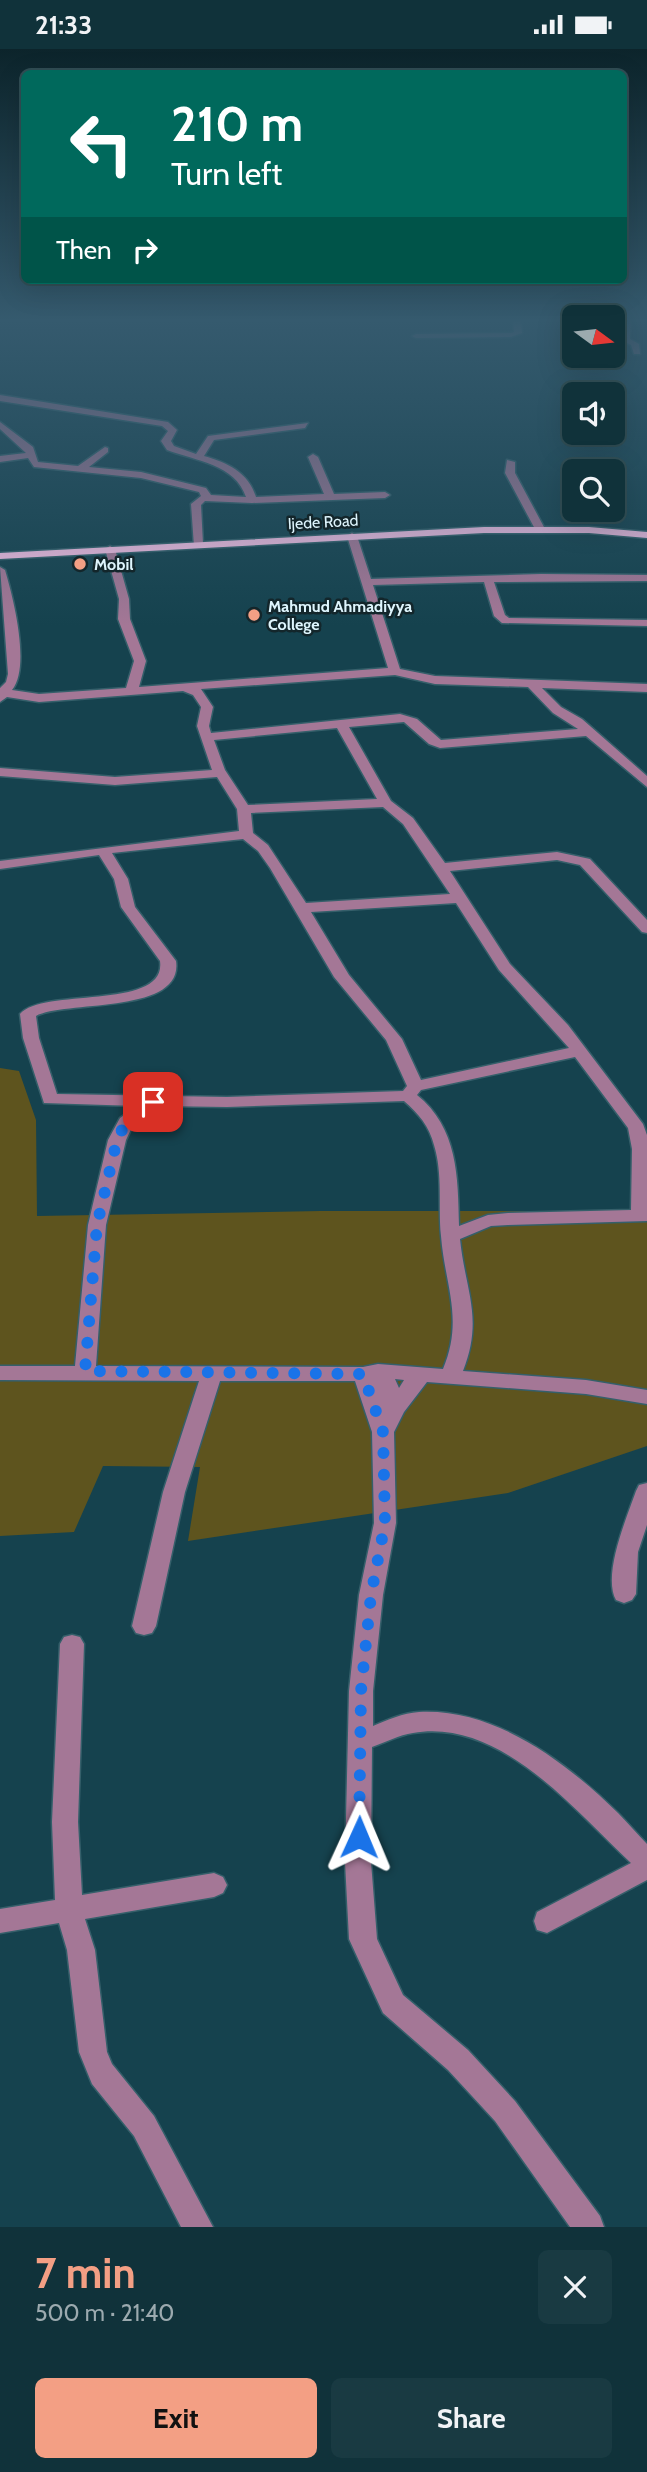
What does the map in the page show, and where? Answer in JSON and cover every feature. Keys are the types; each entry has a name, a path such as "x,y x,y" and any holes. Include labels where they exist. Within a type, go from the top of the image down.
{"main road":[{"name":"Ijede Road","path":"0,555 540,529 647,534"}],"street":[{"path":"156,423 165,424 173,430 166,441 170,448 200,457 241,477 251,490 252,500"},
{"path":"0,425 30,449 33,456 31,461 34,464 156,477 199,489 207,497"},
{"path":"200,457 211,438 305,425"},
{"path":"81,468 105,450"},
{"path":"0,459 33,456"},
{"path":"313,457 331,497"},
{"path":"510,462 510,473 540,529"},
{"path":"198,544 196,504 207,497 252,500 385,495"},
{"path":"352,536 395,671"},
{"path":"110,549 124,599 124,619 140,661 132,689"},
{"path":"0,570 9,597 14,674 12,683 1,695"},
{"path":"368,582 647,578"},
{"path":"488,579 500,616 506,621 647,623"},
{"path":"1,695 39,698 395,671 435,680 647,688"},
{"path":"530,682 557,710 588,732 647,783"},
{"path":"195,688 207,708 203,726 206,737 221,773 244,810 246,834 263,848 277,867 342,977 394,1039 411,1091 432,1117 443,1143 450,1236 464,1329 460,1353 450,1377"},
{"path":"206,737 406,718 416,722 430,740 440,744 588,732"},
{"path":"341,723 386,803 408,821 504,967 562,1028 637,1128 641,1149 644,1215 488,1221 450,1236"},
{"path":"0,772 115,781 221,773"},
{"path":"244,810 386,803"},
{"path":"0,865 60,855 246,834"},
{"path":"104,852 121,879 128,907 168,961 165,979 157,988 138,995 37,1009 28,1014 26,1019 50,1099 153,1102 316,1101 411,1091 547,1055 579,1051"},
{"path":"441,868 557,856 576,858 585,862 647,929"},
{"path":"300,908 458,898"},
{"path":"85,1371 97,1225 117,1140 126,1122 153,1102"},
{"path":"144,1626 174,1492 212,1372"},
{"path":"0,1373 371,1372 586,1387 647,1397"},
{"path":"371,1372 389,1420 385,1523 371,1595 361,1691 358,1862 363,1939 393,2004 458,2060 505,2111 589,2227"},
{"path":"389,1420 412,1384 422,1375"},
{"path":"624,1594 627,1552 647,1491"},
{"path":"72,1644 65,1822 69,1911 80,1950 93,2052 102,2074 144,2126 198,2227"},
{"path":"361,1741 415,1722 479,1729 509,1744 559,1777 605,1817 635,1851 647,1860"},
{"path":"547,1921 647,1867"},
{"path":"0,1921 214,1885"}],"shaded area":[{"path":"0,1068 19,1071 36,1120 37,1216 321,1211 647,1211 647,1446 508,1493 188,1541 200,1467 103,1466 74,1532 0,1536"}],"place":[{"name":"Mobil","path":"80,564"},
{"name":"Mahmud Ahmadiyya College","path":"254,615"}],"route":[{"path":"153,1102 126,1122 117,1140 97,1225 90,1279 90,1320 85,1371 363,1374 383,1432 385,1523 371,1595 361,1691 359,1837"}]}
